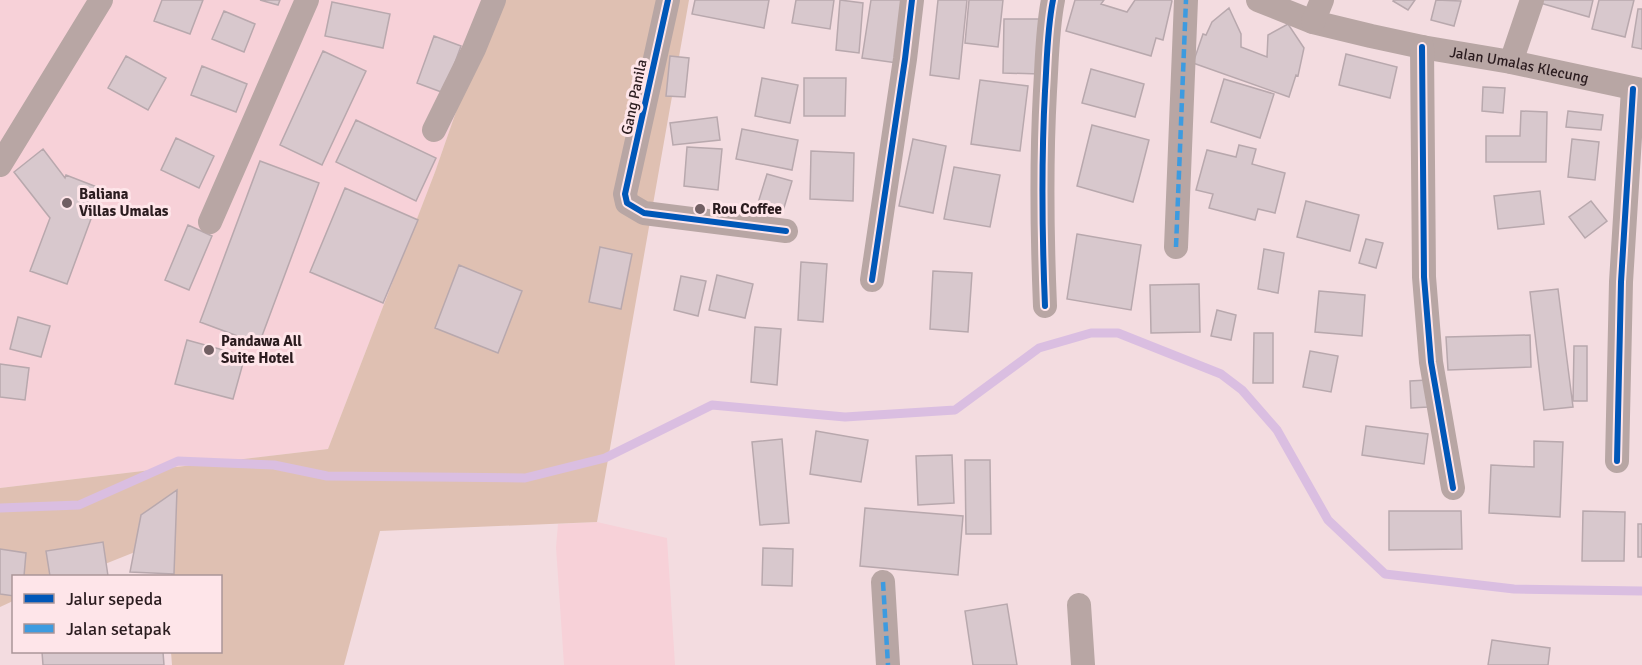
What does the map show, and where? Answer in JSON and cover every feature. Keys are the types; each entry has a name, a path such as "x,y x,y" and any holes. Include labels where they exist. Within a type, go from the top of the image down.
{"street":[{"path":"0,165 101,0"},
{"path":"210,222 307,0"},
{"path":"434,130 474,49 494,0"},
{"name":"Gang Panila","path":"668,0 625,199 630,205 644,213 786,231"},
{"path":"872,280 912,0"},
{"path":"1045,306 1042,214 1043,129 1047,42 1053,0"},
{"path":"1176,247 1186,0"},
{"name":"Jalan Umalas Klecung","path":"1258,0 1318,11 1422,46 1511,62 1637,90"},
{"path":"1511,62 1532,0"},
{"path":"1422,46 1425,297 1431,362 1453,488"},
{"path":"1617,461 1621,282 1637,90"},
{"path":"883,582 888,665"},
{"path":"1079,605 1083,665"}],"shaded area":[{"path":"0,0 495,0 435,172 328,449 0,488"},
{"path":"495,0 689,0 597,522 380,531 344,665 172,665 171,653 222,653 222,575 171,575 170,538 78,575 12,575 12,601 0,607 0,488 328,449 435,172"},
{"path":"597,522 667,538 675,665 564,665 556,547 558,524"}],"building":[{"path":"162,0 203,0 190,34 154,21"},
{"path":"260,0 280,0 278,5"},
{"path":"695,0 769,0 764,28 692,14"},
{"path":"796,0 834,0 830,29 792,23"},
{"path":"840,0 863,3 859,53 836,50"},
{"path":"871,0 906,0 897,63 862,58"},
{"path":"938,0 967,0 959,79 930,75"},
{"path":"969,0 1003,0 998,47 965,43"},
{"path":"1075,0 1104,0 1101,4 1127,12 1135,0 1172,1 1163,40 1156,38 1151,56 1066,31"},
{"path":"1394,0 1415,0 1408,10"},
{"path":"1436,0 1461,1 1454,26 1431,20"},
{"path":"1541,0 1593,0 1589,17 1540,3"},
{"path":"1599,0 1634,0 1625,37 1592,29"},
{"path":"332,2 390,14 383,48 325,36"},
{"path":"1229,8 1241,34 1241,47 1267,57 1268,35 1288,24 1304,48 1298,76 1296,75 1289,97 1193,63 1203,34 1206,35 1212,22"},
{"path":"1638,9 1642,9 1642,49 1632,47"},
{"path":"224,11 255,24 244,52 212,39"},
{"path":"1004,19 1041,19 1040,74 1003,73"},
{"path":"434,36 461,46 444,93 417,83"},
{"path":"323,51 366,71 322,165 280,145"},
{"path":"1346,54 1397,67 1390,98 1339,85"},
{"path":"126,56 166,78 148,110 108,88"},
{"path":"670,56 689,58 685,97 666,96"},
{"path":"202,66 247,84 236,112 191,95"},
{"path":"1091,69 1144,84 1135,117 1082,103"},
{"path":"762,78 798,85 790,123 755,116"},
{"path":"804,78 846,78 845,116 804,116"},
{"path":"1224,79 1274,94 1260,138 1211,122"},
{"path":"980,80 1028,86 1020,151 971,144"},
{"path":"1483,87 1505,88 1503,113 1482,111"},
{"path":"1521,111 1547,112 1546,162 1486,162 1486,136 1520,136"},
{"path":"1568,111 1603,115 1601,130 1566,127"},
{"path":"717,117 720,140 673,145 670,123"},
{"path":"356,120 436,158 416,201 336,162"},
{"path":"1092,125 1149,140 1133,202 1077,186"},
{"path":"742,129 798,140 792,170 736,159"},
{"path":"176,138 214,156 199,188 161,170"},
{"path":"913,139 946,146 933,213 899,206"},
{"path":"1572,139 1599,142 1595,180 1568,177"},
{"path":"1239,145 1256,149 1252,164 1285,173 1275,213 1258,209 1255,220 1209,208 1213,194 1196,190 1207,150 1236,157"},
{"path":"687,147 722,149 718,190 684,186"},
{"name":"Baliana Villas Umalas","path":"43,149 65,178 66,175 102,189 67,284 30,271 50,218 14,172"},
{"path":"811,151 854,153 853,201 810,199"},
{"path":"260,161 319,183 259,344 200,322"},
{"path":"954,167 1000,175 990,227 944,219"},
{"path":"767,174 792,181 783,211 758,203"},
{"path":"345,188 418,220 383,303 310,272"},
{"path":"1540,191 1544,224 1498,229 1494,196"},
{"path":"1306,201 1359,215 1350,251 1297,237"},
{"path":"1591,201 1607,221 1585,238 1569,217"},
{"path":"188,225 212,236 189,290 165,280"},
{"path":"1077,234 1141,245 1131,310 1067,299"},
{"path":"1366,239 1383,243 1376,268 1359,263"},
{"path":"600,247 632,254 621,309 589,302"},
{"path":"1264,249 1284,253 1278,293 1258,289"},
{"path":"801,262 827,264 823,322 798,320"},
{"path":"459,265 522,291 498,353 435,328"},
{"path":"933,271 972,273 968,332 930,329"},
{"path":"717,275 753,284 745,318 709,310"},
{"path":"681,276 706,281 698,316 674,310"},
{"path":"1199,284 1200,332 1151,333 1150,285"},
{"path":"1558,289 1573,407 1544,410 1530,292"},
{"path":"1319,291 1365,295 1362,336 1315,332"},
{"path":"1217,310 1236,315 1231,340 1211,336"},
{"path":"18,317 50,326 41,357 10,349"},
{"path":"755,327 781,329 777,385 751,382"},
{"path":"1254,333 1273,333 1273,383 1253,383"},
{"path":"1530,335 1531,367 1448,370 1446,337"},
{"path":"187,340 245,356 233,399 175,384"},
{"path":"1574,346 1587,346 1587,401 1573,401"},
{"path":"1310,351 1338,356 1331,392 1303,387"},
{"path":"0,364 29,368 25,400 0,397"},
{"path":"1427,380 1428,407 1411,408 1410,381"},
{"path":"1366,426 1428,434 1424,464 1362,455"},
{"path":"816,431 868,440 861,482 810,474"},
{"path":"782,439 789,523 760,525 752,442"},
{"path":"1534,441 1563,442 1560,517 1489,513 1491,465 1534,467"},
{"path":"952,455 954,503 918,505 916,456"},
{"path":"965,460 990,460 991,534 966,534"},
{"path":"177,490 174,574 130,572 141,515"},
{"path":"865,508 963,516 958,575 860,566"},
{"path":"1389,511 1461,511 1462,549 1389,550"},
{"path":"1583,511 1625,512 1624,561 1582,561"},
{"path":"1638,524 1642,524 1642,557 1638,557"},
{"path":"103,542 108,575 50,575 46,551"},
{"path":"763,548 793,549 792,586 762,585"},
{"path":"0,549 26,553 24,575 12,575 12,596 0,594"},
{"path":"1007,604 1017,665 973,665 965,611"},
{"path":"1492,640 1550,648 1548,665 1488,665"},
{"path":"42,653 163,653 164,665 43,665"}],"waterway":[{"path":"0,508 79,505 178,461 274,465 327,476 525,478 605,458 712,405 845,417 955,410 1039,348 1091,333 1118,333 1221,374 1242,390 1277,430 1328,520 1385,574 1514,589 1642,591"}],"marked path":[{"path":"1176,247 1186,0"},
{"path":"883,582 888,665"}],"cycle path":[{"path":"668,0 625,194 627,203 644,213 786,231"},
{"path":"872,280 912,0"},
{"path":"1045,306 1043,145 1048,46 1053,0"},
{"path":"1422,47 1424,277 1431,362 1453,488"},
{"path":"1617,461 1621,282 1633,89"}],"place":[{"name":"Baliana Villas Umalas","path":"67,203"},
{"name":"Rou Coffee","path":"700,209"},
{"name":"Pandawa All Suite Hotel","path":"209,350"}]}
